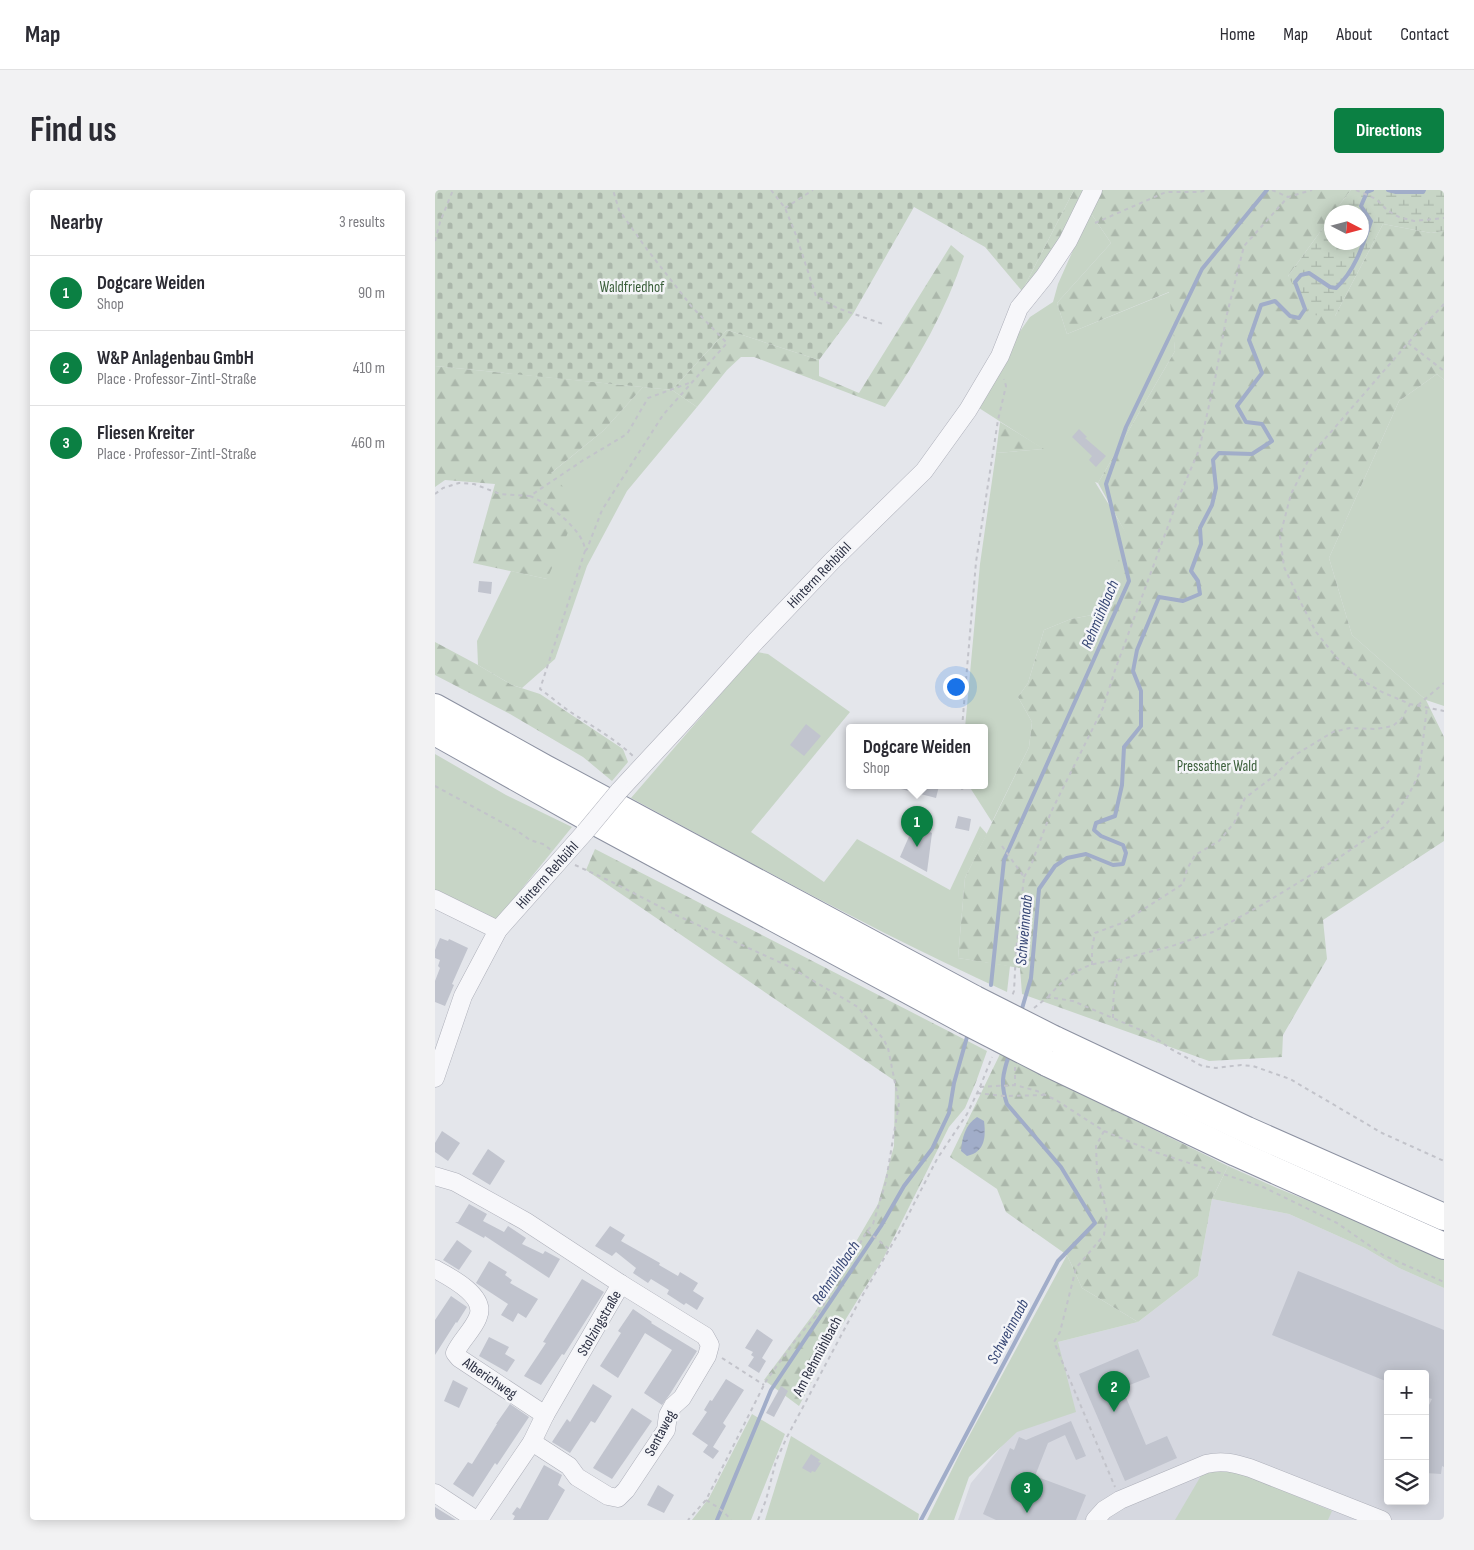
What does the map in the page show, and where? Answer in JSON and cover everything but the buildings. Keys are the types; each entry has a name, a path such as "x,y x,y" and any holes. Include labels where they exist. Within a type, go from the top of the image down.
{"highway":[{"path":"435,707 970,1010 1047,1063 1237,1153 1444,1246"},
{"path":"435,732 588,818 970,1010 1054,1038 1247,1130 1444,1217"}],"street":[{"name":"Hinterm Rehbühl","path":"435,1078 463,996 498,930 642,765 755,642 832,561 924,471 968,410 1000,356 1019,308 1044,277 1068,241 1093,190"},
{"path":"435,899 498,930"},
{"name":"Stolzingstraße","path":"435,1176 455,1182 525,1221 621,1284 545,1415 532,1442 478,1520"},
{"name":"Alberichweg","path":"435,1269 474,1295 479,1303 479,1316 455,1353 459,1358 545,1415"},
{"path":"621,1284 705,1336 710,1345 709,1352"},
{"name":"Sentaweg","path":"532,1442 569,1466 577,1477 608,1496 618,1498 626,1490 666,1430 668,1415 673,1406 682,1398 709,1352"},
{"path":"1095,1520 1104,1510 1120,1500 1206,1464 1219,1461 1250,1468 1382,1520"},
{"path":"435,1493 478,1520"}],"path":[{"path":"435,241 440,222 453,190"},
{"path":"613,190 619,210 646,248 692,307 727,343 663,415 603,510 585,551 541,689 568,710 627,750 642,765"},
{"path":"771,190 785,208 816,296 837,308 883,324"},
{"path":"785,208 813,190"},
{"path":"1093,224 1166,192 1199,192 1208,190"},
{"path":"1273,190 1288,197"},
{"path":"1002,846 1023,877 1031,865 1051,812 1103,708 1115,670 1178,499 1199,450 1227,314 1244,246 1288,197 1312,190"},
{"path":"1356,190 1376,199 1387,210 1399,217 1413,221 1444,218"},
{"path":"1444,304 1408,342 1311,455 1291,494 1280,536 1284,567 1317,632 1336,657 1361,679 1382,692 1410,704 1444,711"},
{"path":"1408,342 1444,371"},
{"path":"962,724 977,562 998,420 1006,386 1000,356"},
{"path":"530,496 581,461 627,434 648,398 690,383"},
{"path":"435,494 443,488 459,483 474,484 500,494 530,496 539,499 557,512 581,537 585,544 585,551"},
{"path":"1418,705 1444,683"},
{"path":"1092,964 1095,933 1122,923 1183,884 1187,869 1195,855 1219,841 1234,822 1245,798 1274,776 1295,755 1333,732 1350,728 1376,729 1393,726 1403,718 1410,704"},
{"path":"1033,1009 1048,997 1061,982 1092,964 1122,959 1172,946 1213,932 1337,859 1385,826 1408,796 1419,774 1427,707"},
{"path":"435,786 516,830 530,840 543,844 562,858 676,915 788,966 858,1007 888,1048 899,1103 886,1180 873,1224 867,1230 819,1312 794,1342 764,1385 705,1500 688,1520"},
{"path":"1113,1018 1116,974 1122,959"},
{"path":"1048,997 1073,1000 1151,1034 1202,1066 1216,1068 1241,1065 1253,1066 1290,1078 1382,1133 1444,1161"},
{"path":"980,1087 1007,1084 1037,1090 1104,1131 1152,1151 1263,1187 1337,1223 1383,1255 1444,1282"},
{"path":"977,1093 1004,1096 1046,1095"},
{"path":"1104,1131 1096,1146 1097,1172 1107,1213 1103,1235 1076,1268 1059,1332 1054,1342 1120,1500"},
{"name":"Am Rehmühlbach","path":"758,1520 766,1500 776,1461 787,1437 911,1209"},
{"path":"867,1230 889,1249"},
{"path":"709,1352 719,1356 764,1385"},
{"path":"705,1500 726,1513 731,1520"}],"shaded area":[{"path":"1212,1199 1289,1214 1365,1248 1399,1268 1444,1288 1444,1520 958,1520 971,1483 1016,1429 1058,1342 1138,1322 1198,1276"}],"green space":[{"name":"Waldfriedhof","path":"435,190 1074,190 1022,291 985,247 914,207 853,314 819,360 727,330 672,390 435,366"},
{"name":"Pressather Wald","path":"1074,190 1351,190 1339,205 1324,205 1324,227 1288,276 1335,316 1383,224 1431,233 1444,231 1444,380 1437,374 1399,401 1329,558 1352,635 1426,700 1444,737 1444,841 1323,920 1327,959 1283,1035 1282,1057 1209,1061 1022,994 1020,968 958,958 965,878 1029,747 1032,722 1018,697 1028,683 1044,630 1071,619 1092,615 1129,539 1098,483 1175,351 1169,292 1067,334 1057,303 1111,243 1090,212 1022,291"},
{"path":"1351,190 1444,190 1444,231 1431,233 1383,224 1335,316 1310,315 1288,276 1324,227 1324,250 1369,250 1369,205 1339,205"},
{"path":"1090,212 1111,243 1057,303 1067,334 1170,292 1175,351 1098,483 1095,482 1130,539 1092,615 1071,619 1044,630 1028,683 1018,697 1032,722 1029,747 992,822 971,789 988,789 988,724 965,724 980,564 996,453 1043,449 979,408 1016,337 1030,317 1053,302 1058,284"},
{"path":"951,245 964,256 949,296 909,371 885,407 754,357 741,357 727,370 697,407 672,390 727,330 819,360 819,376 859,393"},
{"path":"435,366 643,387 603,431 551,473 580,506 547,579 473,563 495,484 445,480 435,487"},
{"path":"1437,374 1444,380 1444,706 1426,700 1352,635 1329,558 1399,401"},
{"path":"643,387 672,390 697,407 627,491 587,566 555,659 522,688 512,685 478,665 477,641 511,571 547,579 550,474 603,431"},
{"path":"1000,422 1044,449 996,453"},
{"path":"435,642 512,685 540,694 623,749 628,762 612,781 583,757 510,714 435,675"},
{"path":"757,652 768,654 850,712 751,832 824,882 857,839 950,890 980,826 987,834 965,878 958,958 1010,966 1007,992 864,923 631,798"},
{"path":"435,754 506,795 572,827 494,923 435,895"},
{"path":"595,849 987,1051 965,1108 949,1127 884,1257 836,1335 799,1406 764,1380 815,1312 878,1204 894,1146 895,1081 586,870"},
{"path":"1000,1054 1228,1166 1212,1199 1198,1276 1138,1322 1082,1288 1067,1255 1006,1212 997,1189 950,1157"},
{"path":"1228,1166 1277,1188 1444,1255 1444,1288 1399,1268 1365,1248 1289,1214 1212,1199"},
{"path":"1067,1255 1082,1288 1138,1322 1058,1342 1076,1412 1017,1432 969,1477 954,1520 927,1520 962,1449"},
{"path":"752,1414 785,1434 751,1520 692,1520 709,1498"},
{"path":"791,1436 919,1514 918,1520 765,1520"},
{"path":"1217,1467 1245,1475 1332,1511 1328,1520 1175,1520 1202,1474"}],"water":[{"path":"977,1117 984,1121 985,1133 983,1143 978,1151 967,1156 961,1151 963,1137 967,1128"}],"waterway":[{"name":"Rehmühlbach","path":"991,985 1004,860 1129,581 1106,484 1126,427 1202,269 1267,190"},
{"name":"Schweinnaab","path":"1021,1012 1031,978 1039,889 1055,866 1067,858 1086,854 1113,865 1123,864 1126,853 1123,845 1101,836 1094,830 1096,823 1115,816 1122,785 1124,747 1141,726 1141,691 1133,671 1137,650 1159,597 1183,601 1200,594 1198,581 1191,571 1201,544 1200,528 1212,505 1216,488 1213,460 1219,453 1252,454 1272,441 1262,424 1246,422 1237,406 1262,373 1249,340 1261,305 1275,301 1290,316 1299,318 1305,309 1295,282 1301,275 1309,273 1330,287 1336,288 1343,281 1358,257 1371,221 1361,206 1367,192 1372,190"},
{"name":"Schweinnaab","path":"1388,190 1396,192 1423,192 1424,190"},
{"name":"Rehmühlbach","path":"717,1520 771,1390 881,1226 904,1186 932,1149 949,1113 954,1083 967,1037"},
{"name":"Schweinnaab","path":"921,1520 1058,1261 1095,1223 1061,1167 1007,1104 1003,1079 1009,1055"}],"place":[{"name":"Dogcare Weiden","path":"917,847"},
{"name":"W&P Anlagenbau GmbH","path":"1114,1412"},
{"name":"Fliesen Kreiter","path":"1027,1513"}]}
